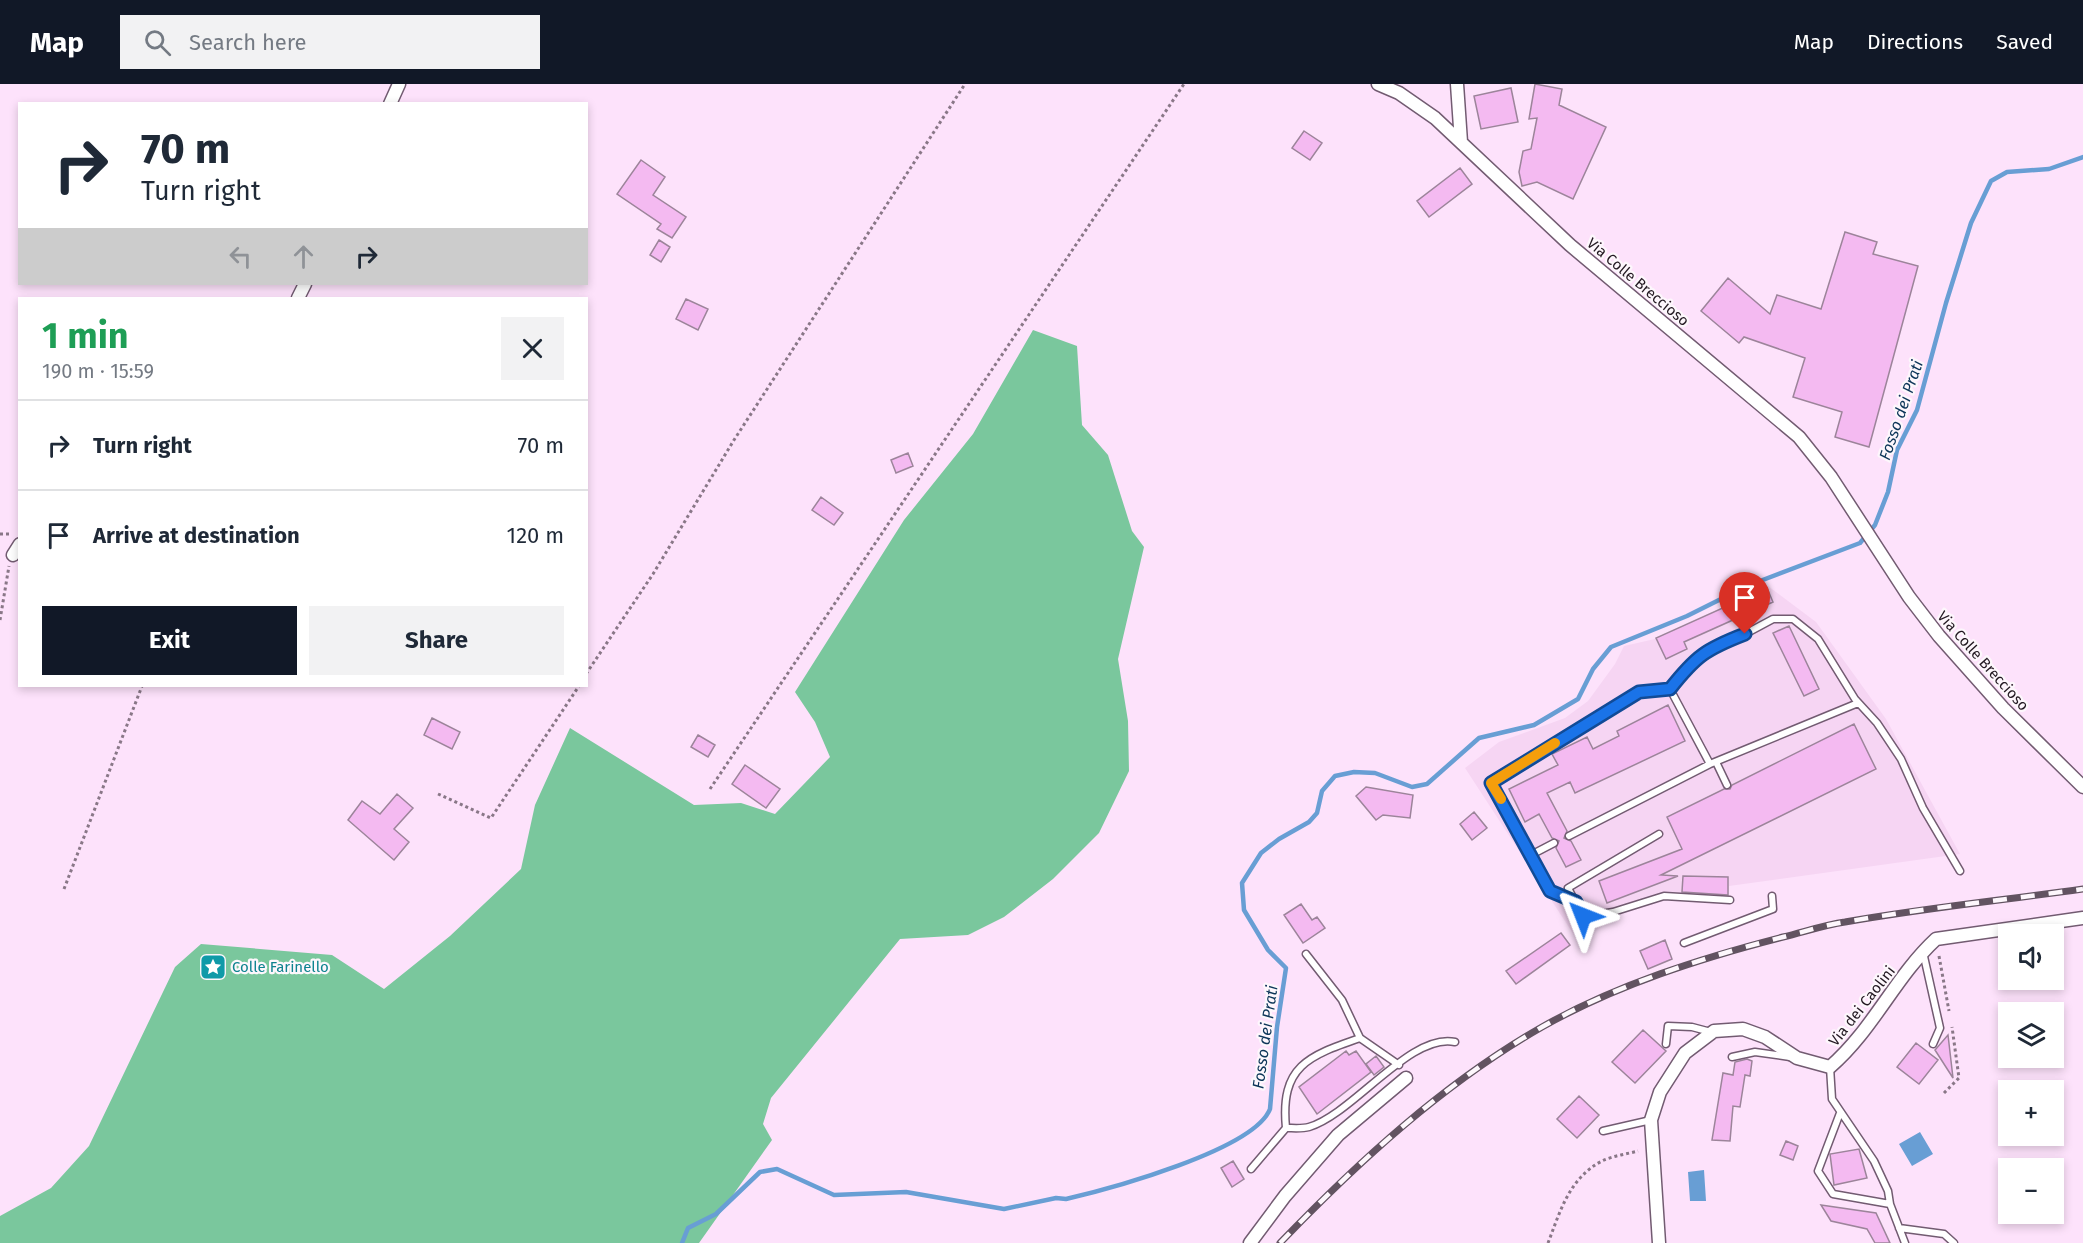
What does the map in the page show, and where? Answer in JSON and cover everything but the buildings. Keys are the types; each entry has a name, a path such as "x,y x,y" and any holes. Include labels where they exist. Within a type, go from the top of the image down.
{"street":[{"path":"391,102 399,84"},
{"name":"Via Colle Breccioso","path":"1378,84 1416,104 1461,142 1570,245 1799,437 1825,469 1919,611 1960,661 2029,735 2083,787"},
{"path":"1457,84 1461,142"},
{"name":"Via dei Caolini","path":"1659,1243 1651,1120 1660,1092 1685,1053 1712,1033 1743,1029 1765,1037 1797,1058 1830,1067 1863,1033 1923,951 1936,939 2083,918"},
{"path":"1250,1243 1285,1196 1338,1135 1406,1078"}],"lane":[{"path":"1576,902 1550,891 1491,783 1639,692 1670,689 1692,661 1715,645 1745,634 1773,619 1793,619 1818,639 1858,703 1876,723 1901,759 1923,808 1960,871"},
{"path":"1670,689 1728,785"},
{"path":"1569,836 1713,763 1858,703"},
{"path":"1659,834 1568,888 1583,916 1613,912 1664,896 1730,900"},
{"path":"1531,855 1554,843"},
{"path":"1684,943 1773,909 1772,896"},
{"path":"1923,951 1940,1028 1933,1044"},
{"path":"1306,954 1342,1000 1360,1038 1399,1065"},
{"path":"1666,1044 1668,1026 1692,1027 1712,1033"},
{"path":"1251,1169 1286,1128 1284,1110 1287,1083 1316,1053 1360,1038"},
{"path":"1286,1128 1309,1127 1340,1110 1422,1048 1444,1040 1455,1042"},
{"path":"1732,1057 1755,1052 1797,1058"},
{"path":"1830,1067 1832,1099 1874,1161 1888,1191 1890,1204 1905,1243"},
{"path":"1840,1113 1818,1171 1833,1194 1890,1204"},
{"path":"1603,1131 1651,1120"},
{"path":"1899,1228 1944,1234 1954,1243"}],"path":[{"path":"588,671 653,574 747,420 965,84"},
{"path":"710,789 1184,84"},
{"path":"0,620 7,574 16,549"},
{"path":"64,889 142,687"},
{"path":"438,794 491,818 578,687"},
{"path":"1548,1243 1561,1203 1581,1176 1602,1161 1652,1147"}],"shaded area":[{"path":"1768,586 1816,622 1886,719 1960,854 1729,886 1729,895 1678,896 1623,910 1574,935 1465,768 1499,742 1565,718 1588,701 1615,664 1624,646 1655,639"}],"green space":[{"path":"1033,330 1077,346 1082,425 1108,455 1132,531 1144,547 1118,659 1128,721 1129,771 1099,833 1053,879 1004,917 968,935 900,939 771,1098 763,1124 772,1140 699,1243 0,1243 0,1216 51,1188 89,1146 175,967 201,944 332,955 384,989 450,936 521,869 535,805 570,728 694,805 741,803 775,814 830,757 815,722 795,692 904,520 973,434"}],"water":[{"path":"1920,1132 1933,1154 1912,1166 1899,1144"},
{"path":"1704,1170 1706,1201 1690,1201 1688,1172"}],"waterway":[{"name":"Fosso dei Prati","path":"682,1243 688,1228 716,1214 760,1172 777,1169 834,1195 906,1192 1004,1209 1056,1198 1066,1199 1178,1166 1237,1139 1258,1124 1270,1109 1277,1027 1286,968 1268,950 1244,910 1242,883 1261,853 1279,839 1309,822 1317,813 1322,791 1335,776 1354,772 1375,773 1412,787 1427,784 1479,738 1534,725 1578,699 1593,669 1611,647 1687,616 1747,586 1860,543 1875,525 1888,492 1897,450 1917,410 1946,303 1971,223 1991,181 2007,172 2049,169 2083,157"}],"railway":[{"path":"1280,1243 1371,1154 1437,1099 1506,1049 1542,1027 1599,998 1690,964 1829,925 1904,912 2083,889"}],"slow traffic":[{"path":"1501,799 1491,783 1555,743"}],"place":[{"name":"Colle Farinello","path":"213,967"}],"route":[{"path":"1583,916 1576,902 1550,891 1491,783 1639,692 1670,689 1692,661 1715,645 1745,634"}]}
